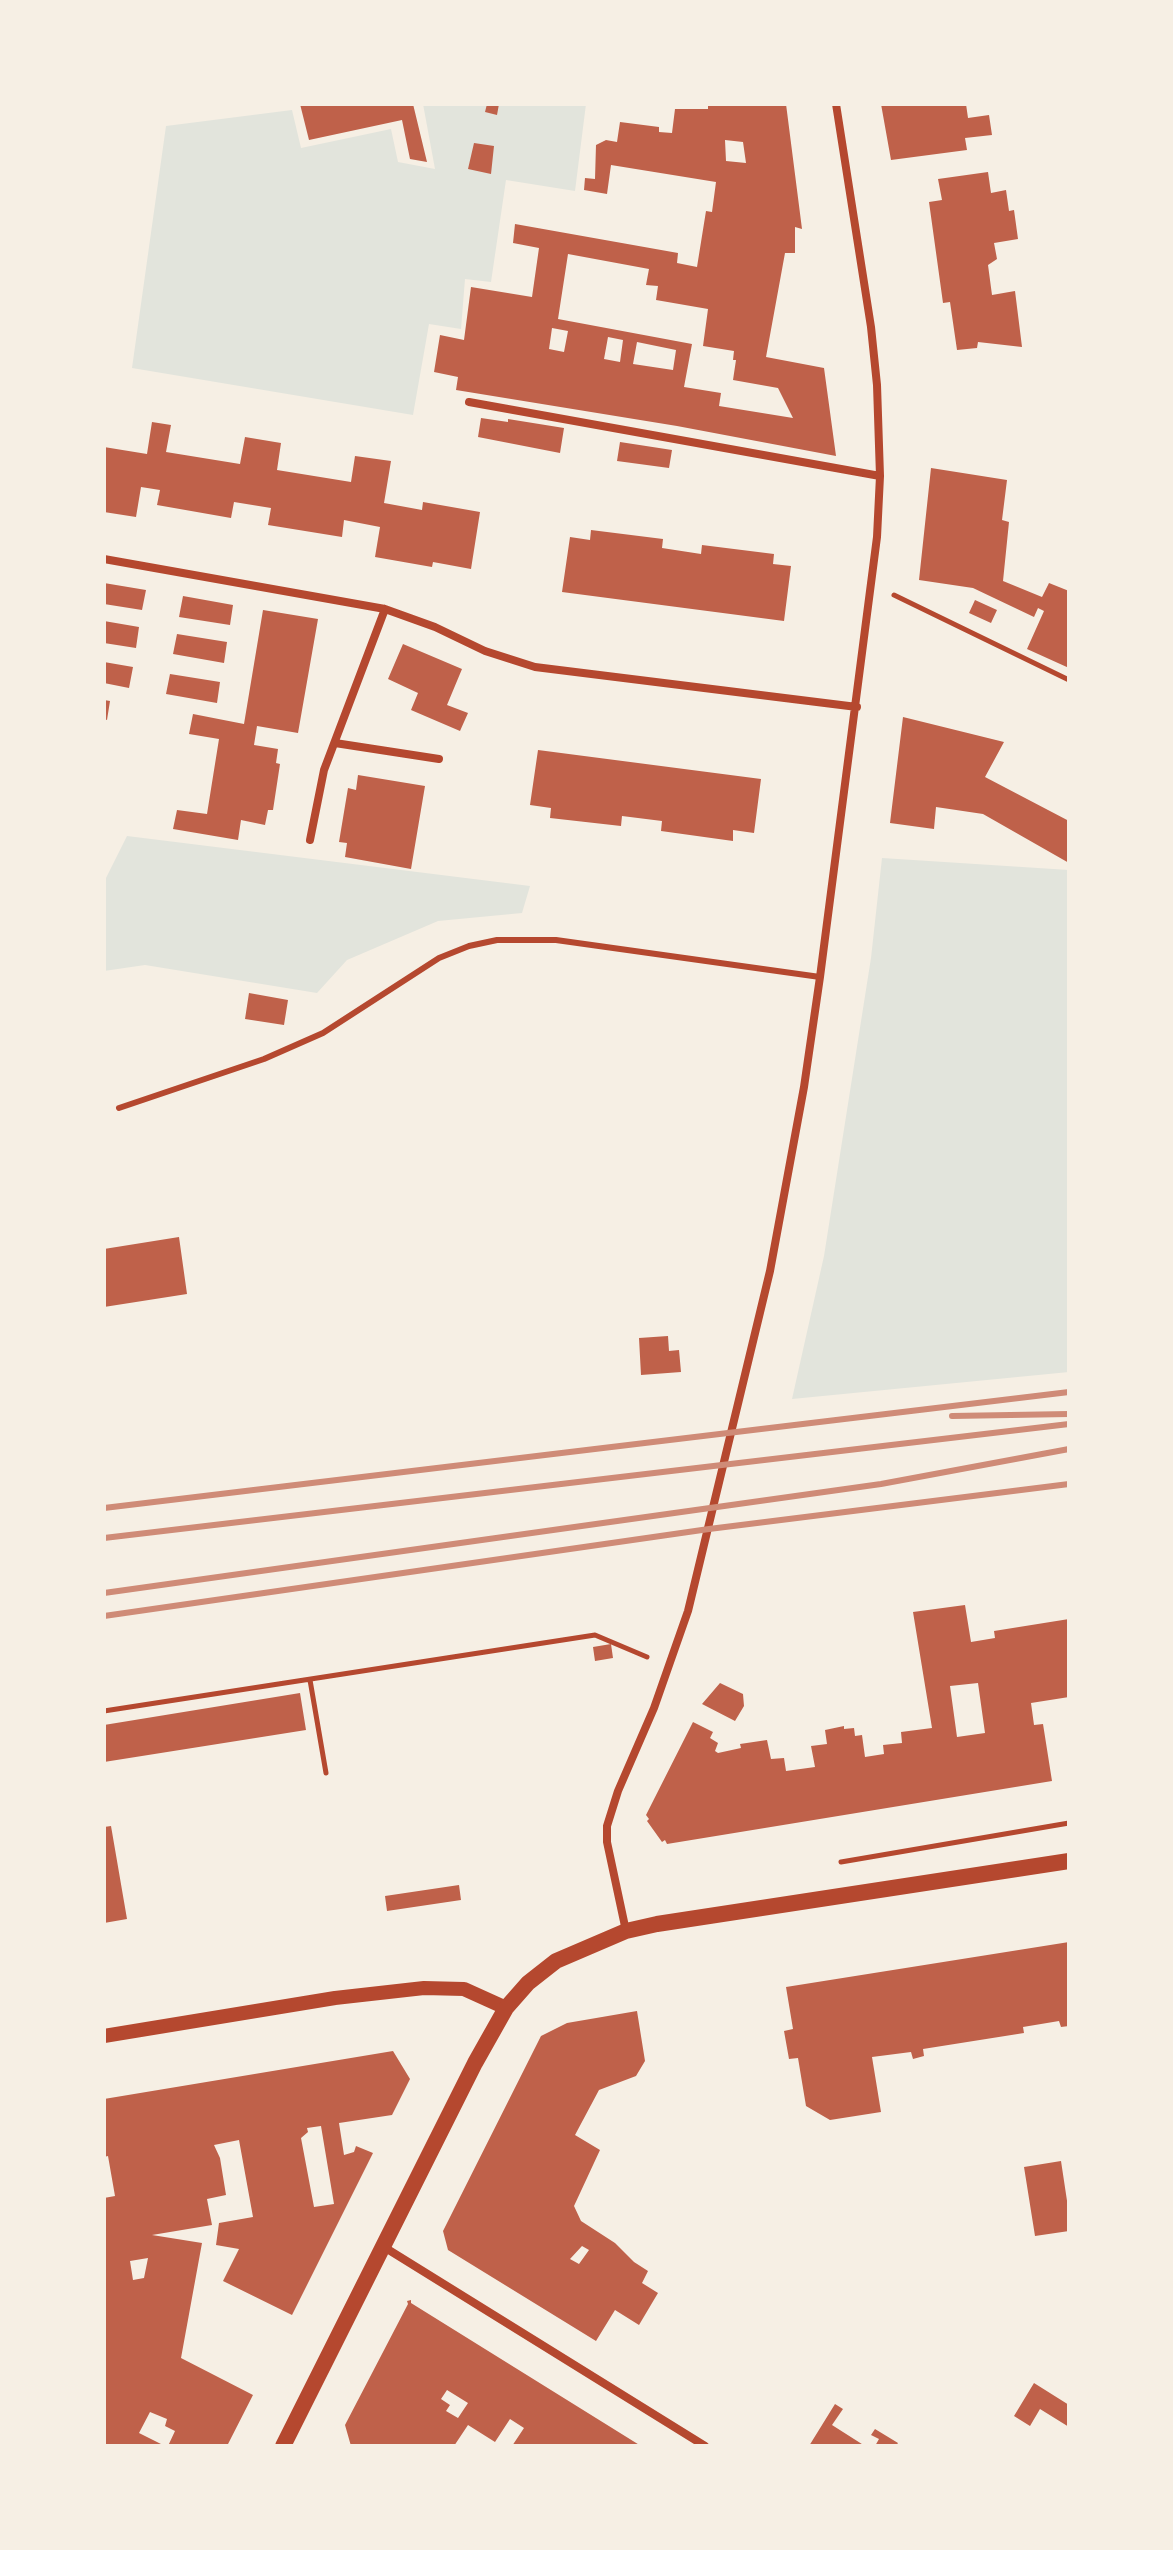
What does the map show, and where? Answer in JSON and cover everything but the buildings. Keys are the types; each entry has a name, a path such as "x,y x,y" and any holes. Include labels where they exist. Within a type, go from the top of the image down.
{"main road":[{"path":"288,2444 475,2063 506,2008 528,1983 556,1961 626,1931 1069,1861"}],"street":[{"path":"626,1931 607,1842 607,1826 618,1791 670,1667 688,1611 770,1271 804,1087 872,584 880,476 879,417 871,327 836,104"},
{"path":"469,402 880,476"},
{"path":"104,559 385,609 485,651 535,667 857,707"},
{"path":"310,840 324,770 385,609"},
{"path":"335,743 439,759"},
{"path":"104,2036 335,1998 424,1988 464,1989 506,2008"},
{"path":"384,2247 705,2446"}],"lane":[{"path":"119,1108 264,1059 323,1033 439,958 469,946 497,940 556,940 820,977"}],"path":[{"path":"872,584 1069,680"},
{"path":"104,1711 595,1635 670,1667"},
{"path":"310,1680 326,1773"}],"shaded area":[{"path":"423,104 586,104 575,191 506,180 491,282 465,279 461,329 429,324 413,415 132,368 166,126 292,110 301,148 391,129 398,162 435,169"},
{"path":"127,836 530,886 522,913 438,921 347,960 317,993 145,965 104,971 104,882"},
{"path":"882,858 1069,870 1069,1372 792,1399 824,1256 871,958"}],"railway":[{"path":"104,1508 1069,1392"},
{"path":"952,1416 1069,1414"},
{"path":"104,1538 1069,1424"},
{"path":"104,1593 881,1484 1069,1449"},
{"path":"104,1616 709,1529 1069,1484"}]}
